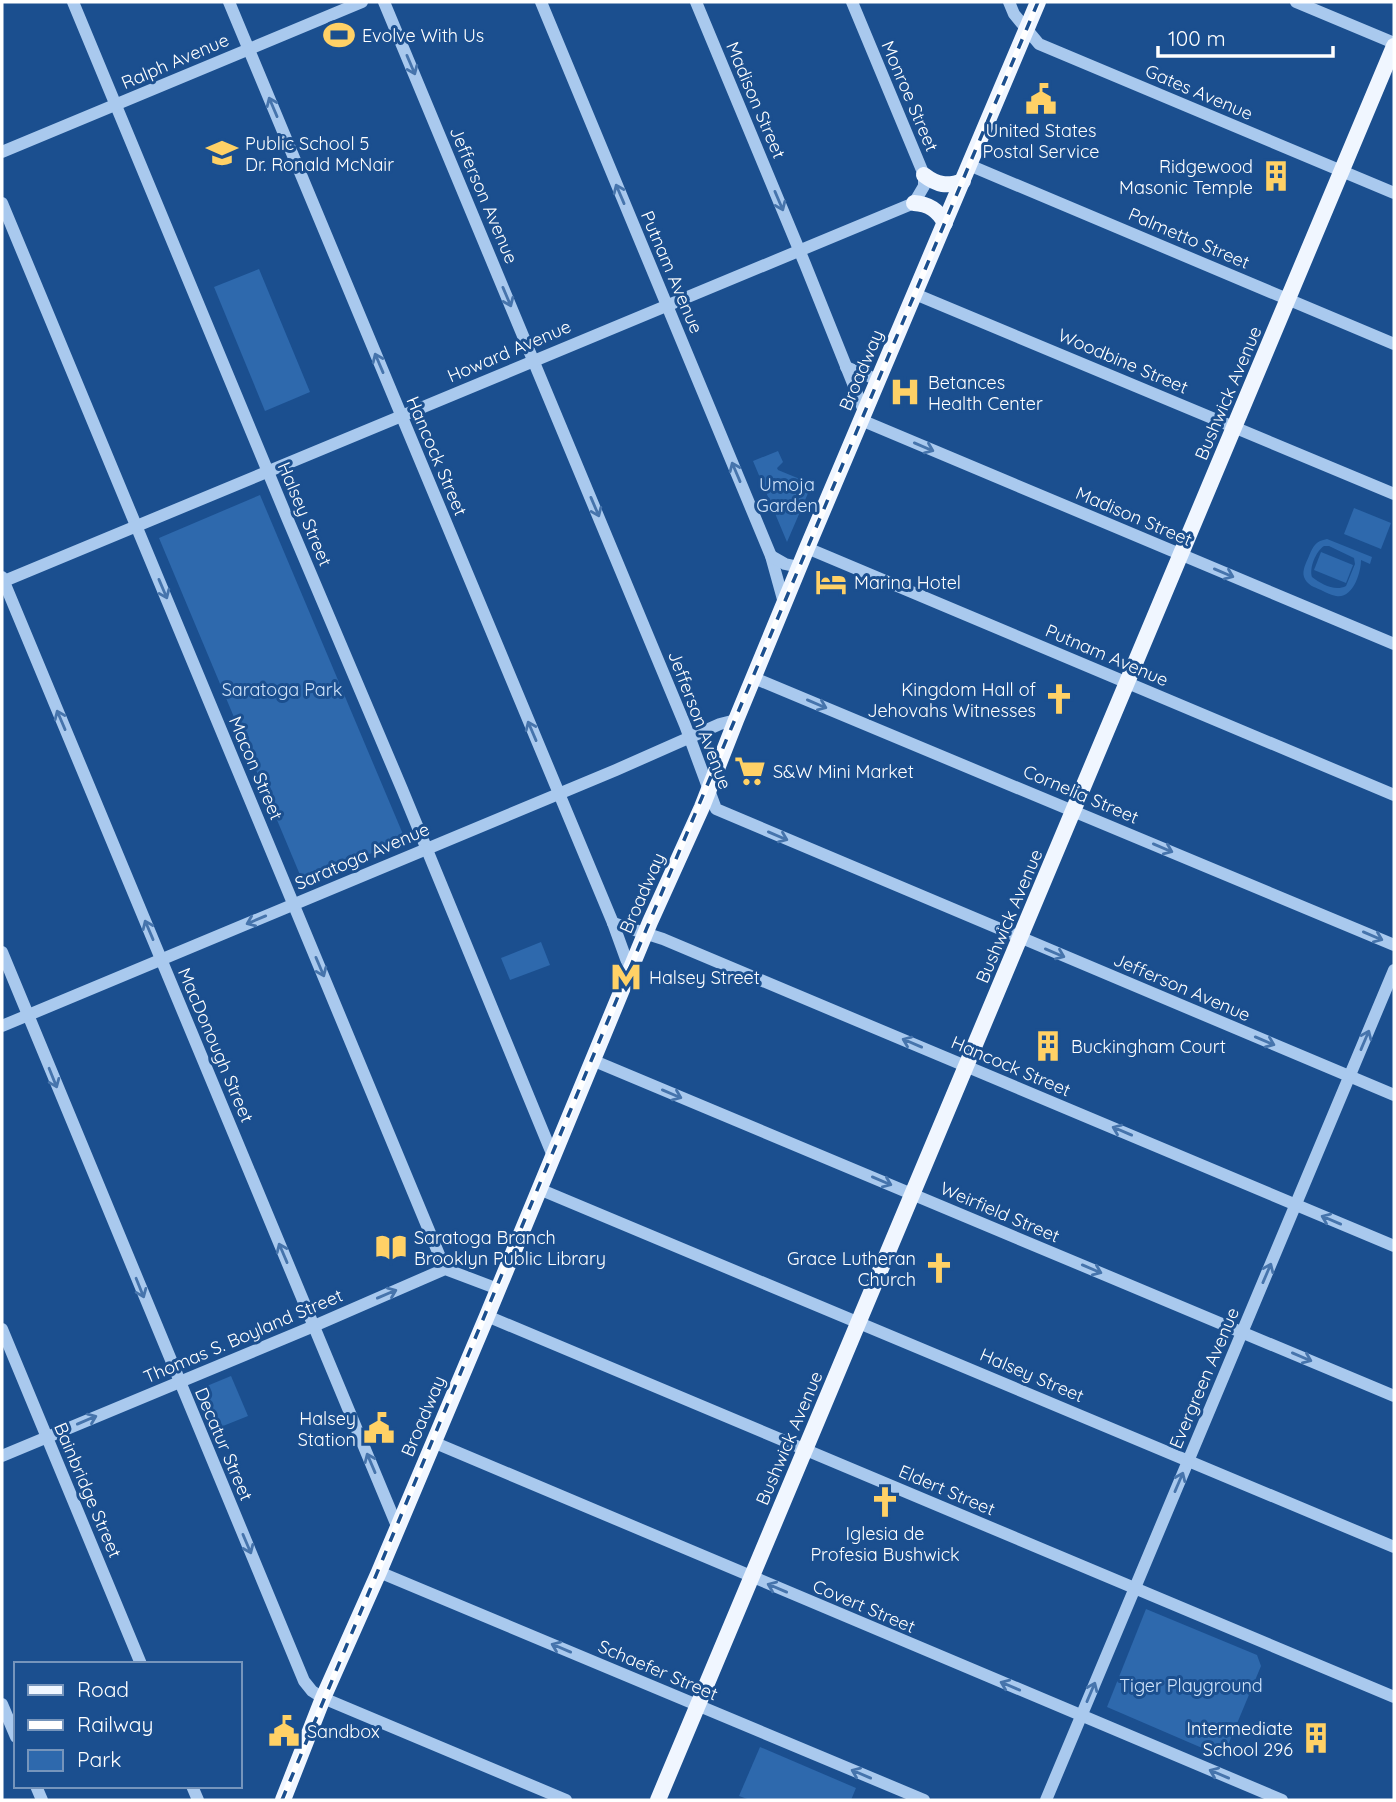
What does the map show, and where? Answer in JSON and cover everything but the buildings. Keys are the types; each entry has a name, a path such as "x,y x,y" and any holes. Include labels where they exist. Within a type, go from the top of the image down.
{"main road":[{"name":"Broadway","path":"283,1800 323,1698 487,1316 645,934 708,792 784,603 1038,2"},
{"name":"Bushwick Avenue","path":"658,1800 1236,427 1394,44"},
{"path":"924,175 942,185 963,181"},
{"path":"914,203 933,208 945,223"}],"street":[{"name":"Halsey Street","path":"73,2 553,1156"},
{"name":"Hancock Street","path":"229,2 613,923 630,971"},
{"name":"Ralph Avenue","path":"2,152 362,2"},
{"name":"Jefferson Avenue","path":"384,2 690,737 716,809 1394,1096"},
{"name":"Putnam Avenue","path":"541,2 771,556 784,603"},
{"name":"Madison Street","path":"696,2 799,250 863,416 1181,555 1394,644"},
{"name":"Monroe Street","path":"852,2 924,175 924,186 914,203"},
{"name":"Gates Avenue","path":"1009,2 1014,14 1039,44 1394,193"},
{"path":"1296,2 1394,44"},
{"name":"Palmetto Street","path":"970,165 1394,344"},
{"name":"Macon Street","path":"2,203 445,1269"},
{"name":"Howard Avenue","path":"2,580 914,203"},
{"name":"Woodbine Street","path":"915,294 1394,494"},
{"path":"846,367 878,380"},
{"name":"Putnam Avenue","path":"807,548 1394,795"},
{"path":"771,556 799,568"},
{"name":"MacDonough Street","path":"2,580 397,1526"},
{"name":"Cornelia Street","path":"754,678 1394,945"},
{"name":"Saratoga Avenue","path":"2,1026 720,724 736,720"},
{"name":"Hancock Street","path":"613,923 663,939 1394,1246"},
{"name":"Decatur Street","path":"2,952 304,1681 323,1698 566,1800"},
{"name":"Evergreen Avenue","path":"1046,1800 1394,970"},
{"name":"Weirfield Street","path":"593,1060 1394,1396"},
{"name":"Halsey Street","path":"539,1189 1394,1547"},
{"path":"445,1269 498,1289"},
{"name":"Thomas S. Boyland Street","path":"2,1456 445,1269"},
{"name":"Eldert Street","path":"487,1316 1394,1697"},
{"name":"Bainbridge Street","path":"2,1329 140,1662"},
{"name":"Covert Street","path":"433,1442 1282,1800"},
{"name":"Schaefer Street","path":"379,1572 924,1800"},
{"path":"2,1704 14,1733"}],"green space":[{"path":"259,269 310,392 265,411 214,287"},
{"name":"Umoja Garden","path":"778,451 783,462 778,470 812,484 787,542 753,461"},
{"name":"Saratoga Park","path":"260,495 405,839 303,882 159,538"},
{"path":"1354,508 1391,523 1381,549 1344,534"},
{"path":"1327,539 1372,557 1370,564 1361,560 1355,584 1342,596 1313,587 1304,577 1312,549","holes":["1329,546 1354,558 1355,564 1346,586 1342,588 1328,586 1312,577 1311,569 1316,556 1321,548"]},
{"path":"1321,552 1353,565 1346,583 1314,570"},
{"path":"541,942 550,965 510,980 501,958"},
{"path":"231,1376 248,1416 218,1428 202,1388"},
{"name":"Tiger Playground","path":"1146,1609 1257,1655 1261,1666 1223,1757 1107,1707"},
{"path":"760,1747 856,1788 851,1800 750,1800 739,1796"}],"railway":[{"path":"282,1800 1038,2"}],"place":[{"name":"Evolve With Us","path":"339,35"},
{"name":"United States Postal Service","path":"1041,99"},
{"name":"Public School 5 Dr. Ronald McNair","path":"222,153"},
{"name":"Ridgewood Masonic Temple","path":"1276,176"},
{"name":"Betances Health Center","path":"905,392"},
{"name":"Marina Hotel","path":"831,582"},
{"name":"Kingdom Hall of Jehovahs Witnesses","path":"1059,699"},
{"name":"S&W Mini Market","path":"750,771"},
{"name":"Halsey Street","path":"626,977"},
{"name":"Buckingham Court","path":"1048,1046"},
{"name":"Saratoga Branch Brooklyn Public Library","path":"391,1247"},
{"name":"Grace Lutheran Church","path":"939,1268"},
{"name":"Halsey Station","path":"379,1428"},
{"name":"Iglesia de Profesia Bushwick","path":"885,1502"},
{"name":"Sandbox","path":"284,1731"},
{"name":"Intermediate School 296","path":"1316,1738"}]}
